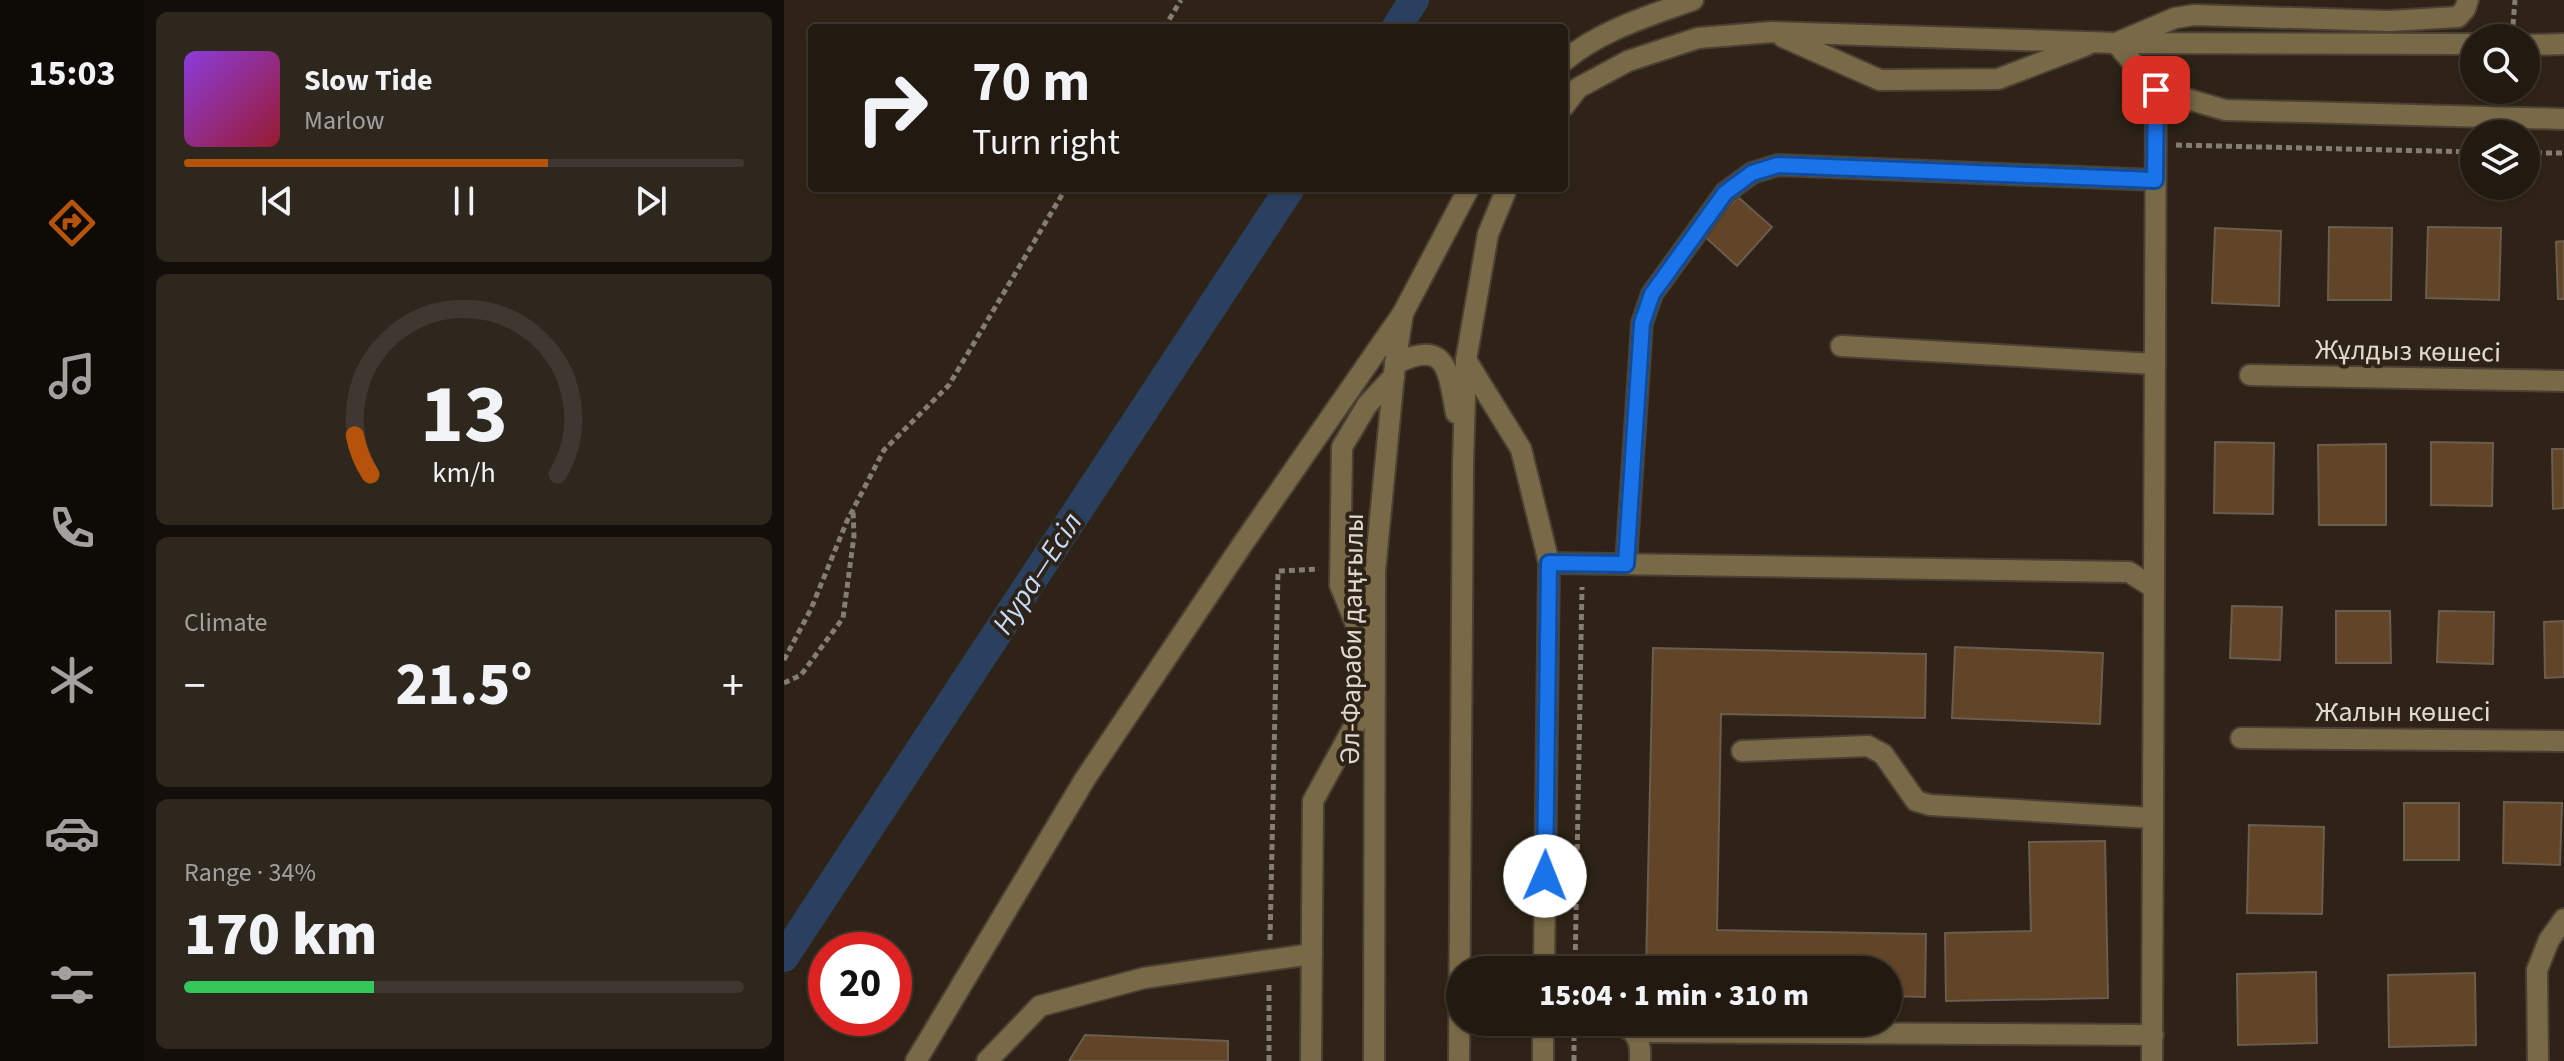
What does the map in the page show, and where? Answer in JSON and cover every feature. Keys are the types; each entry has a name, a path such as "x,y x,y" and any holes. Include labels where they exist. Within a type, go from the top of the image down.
{"street":[{"path":"1568,58 1578,49 1631,22 1693,0"},
{"path":"1772,32 1880,80 1998,79 2175,18 2194,15 2440,20 2458,17 2468,0"},
{"path":"1568,101 1578,88 1628,61 1698,38 1772,32 2106,42 2460,44"},
{"path":"2106,42 2156,90 2225,110 2564,119"},
{"path":"2540,45 2564,44"},
{"path":"2152,1061 2156,90"},
{"path":"1626,564 1642,323 1652,294 1725,193 1752,173 1778,165 2155,180"},
{"name":"Әл-Фараби даңғылы","path":"1374,1061 1375,571 1394,370 1403,313 1467,192"},
{"path":"1459,1061 1466,360 1488,234 1505,192"},
{"path":"916,1061 1085,779 1403,313"},
{"path":"1841,346 2155,364"},
{"path":"1311,1061 1313,801 1376,680 1340,585 1342,447 1367,405 1394,370 1411,356 1427,353 1440,359 1450,376 1463,464"},
{"path":"1466,360 1521,449 1549,563 1544,956"},
{"name":"Жұлдыз көшесі","path":"2250,375 2564,381"},
{"path":"1549,563 2129,572 2154,588"},
{"name":"Жалын көшесі","path":"2241,738 2564,741"},
{"path":"1742,751 1868,746 1883,754 1916,801 1930,805 2153,818"},
{"path":"2538,1061 2537,970 2549,940 2564,919"},
{"path":"987,1061 1040,1006 1144,978 1312,954"},
{"path":"1902,1034 2153,1035"},
{"path":"1543,1036 1543,1061"},
{"path":"1636,1036 1641,1047 1640,1061"}],"path":[{"path":"1166,24 1181,0"},
{"path":"2513,24 2515,0"},
{"path":"2155,145 2460,152"},
{"path":"2540,153 2564,153"},
{"path":"784,660 811,609 853,509 884,450 949,385 1064,192"},
{"path":"784,683 801,675 843,618 854,536 853,509"},
{"path":"1575,956 1583,563"},
{"path":"1269,1061 1278,571 1340,569"},
{"path":"1574,1036 1574,1061"}],"building":[{"path":"1738,197 1772,227 1737,266 1703,235"},
{"path":"2329,227 2392,228 2391,300 2328,300"},
{"path":"2428,227 2501,228 2499,300 2426,298"},
{"path":"2215,228 2281,231 2279,306 2212,303"},
{"path":"2564,241 2564,299 2558,299 2556,242"},
{"path":"2215,442 2274,443 2273,514 2214,513"},
{"path":"2431,442 2493,443 2492,506 2431,505"},
{"path":"2386,444 2386,525 2319,525 2318,445"},
{"path":"2552,449 2564,449 2564,508 2553,509"},
{"path":"2232,606 2282,607 2280,660 2230,658"},
{"path":"2336,611 2390,611 2391,663 2336,663"},
{"path":"2439,611 2494,612 2493,664 2437,662"},
{"path":"2564,621 2564,677 2545,678 2544,622"},
{"path":"1955,647 2103,653 2100,724 1952,718"},
{"path":"1653,648 1926,654 1925,718 1721,714 1717,930 1926,934 1925,997 1902,996 1902,956 1646,956"},
{"path":"2504,802 2562,803 2560,865 2503,863"},
{"path":"2404,803 2459,803 2459,860 2404,860"},
{"path":"2249,825 2324,827 2322,914 2247,913"},
{"path":"2105,841 2108,998 1946,1001 1945,933 2031,931 2029,842"},
{"path":"2316,972 2317,1043 2238,1045 2237,974"},
{"path":"2475,973 2476,1045 2389,1047 2388,975"},
{"path":"1085,1035 1228,1041 1228,1061 1069,1061"}],"waterway":[{"name":"Нура—Есіл","path":"1399,24 1414,0"},
{"name":"Нура—Есіл","path":"784,957 1287,192"}],"route":[{"path":"1545,876 1549,563 1626,564 1642,323 1652,294 1725,193 1752,173 1778,165 2155,180 2156,90"}]}
